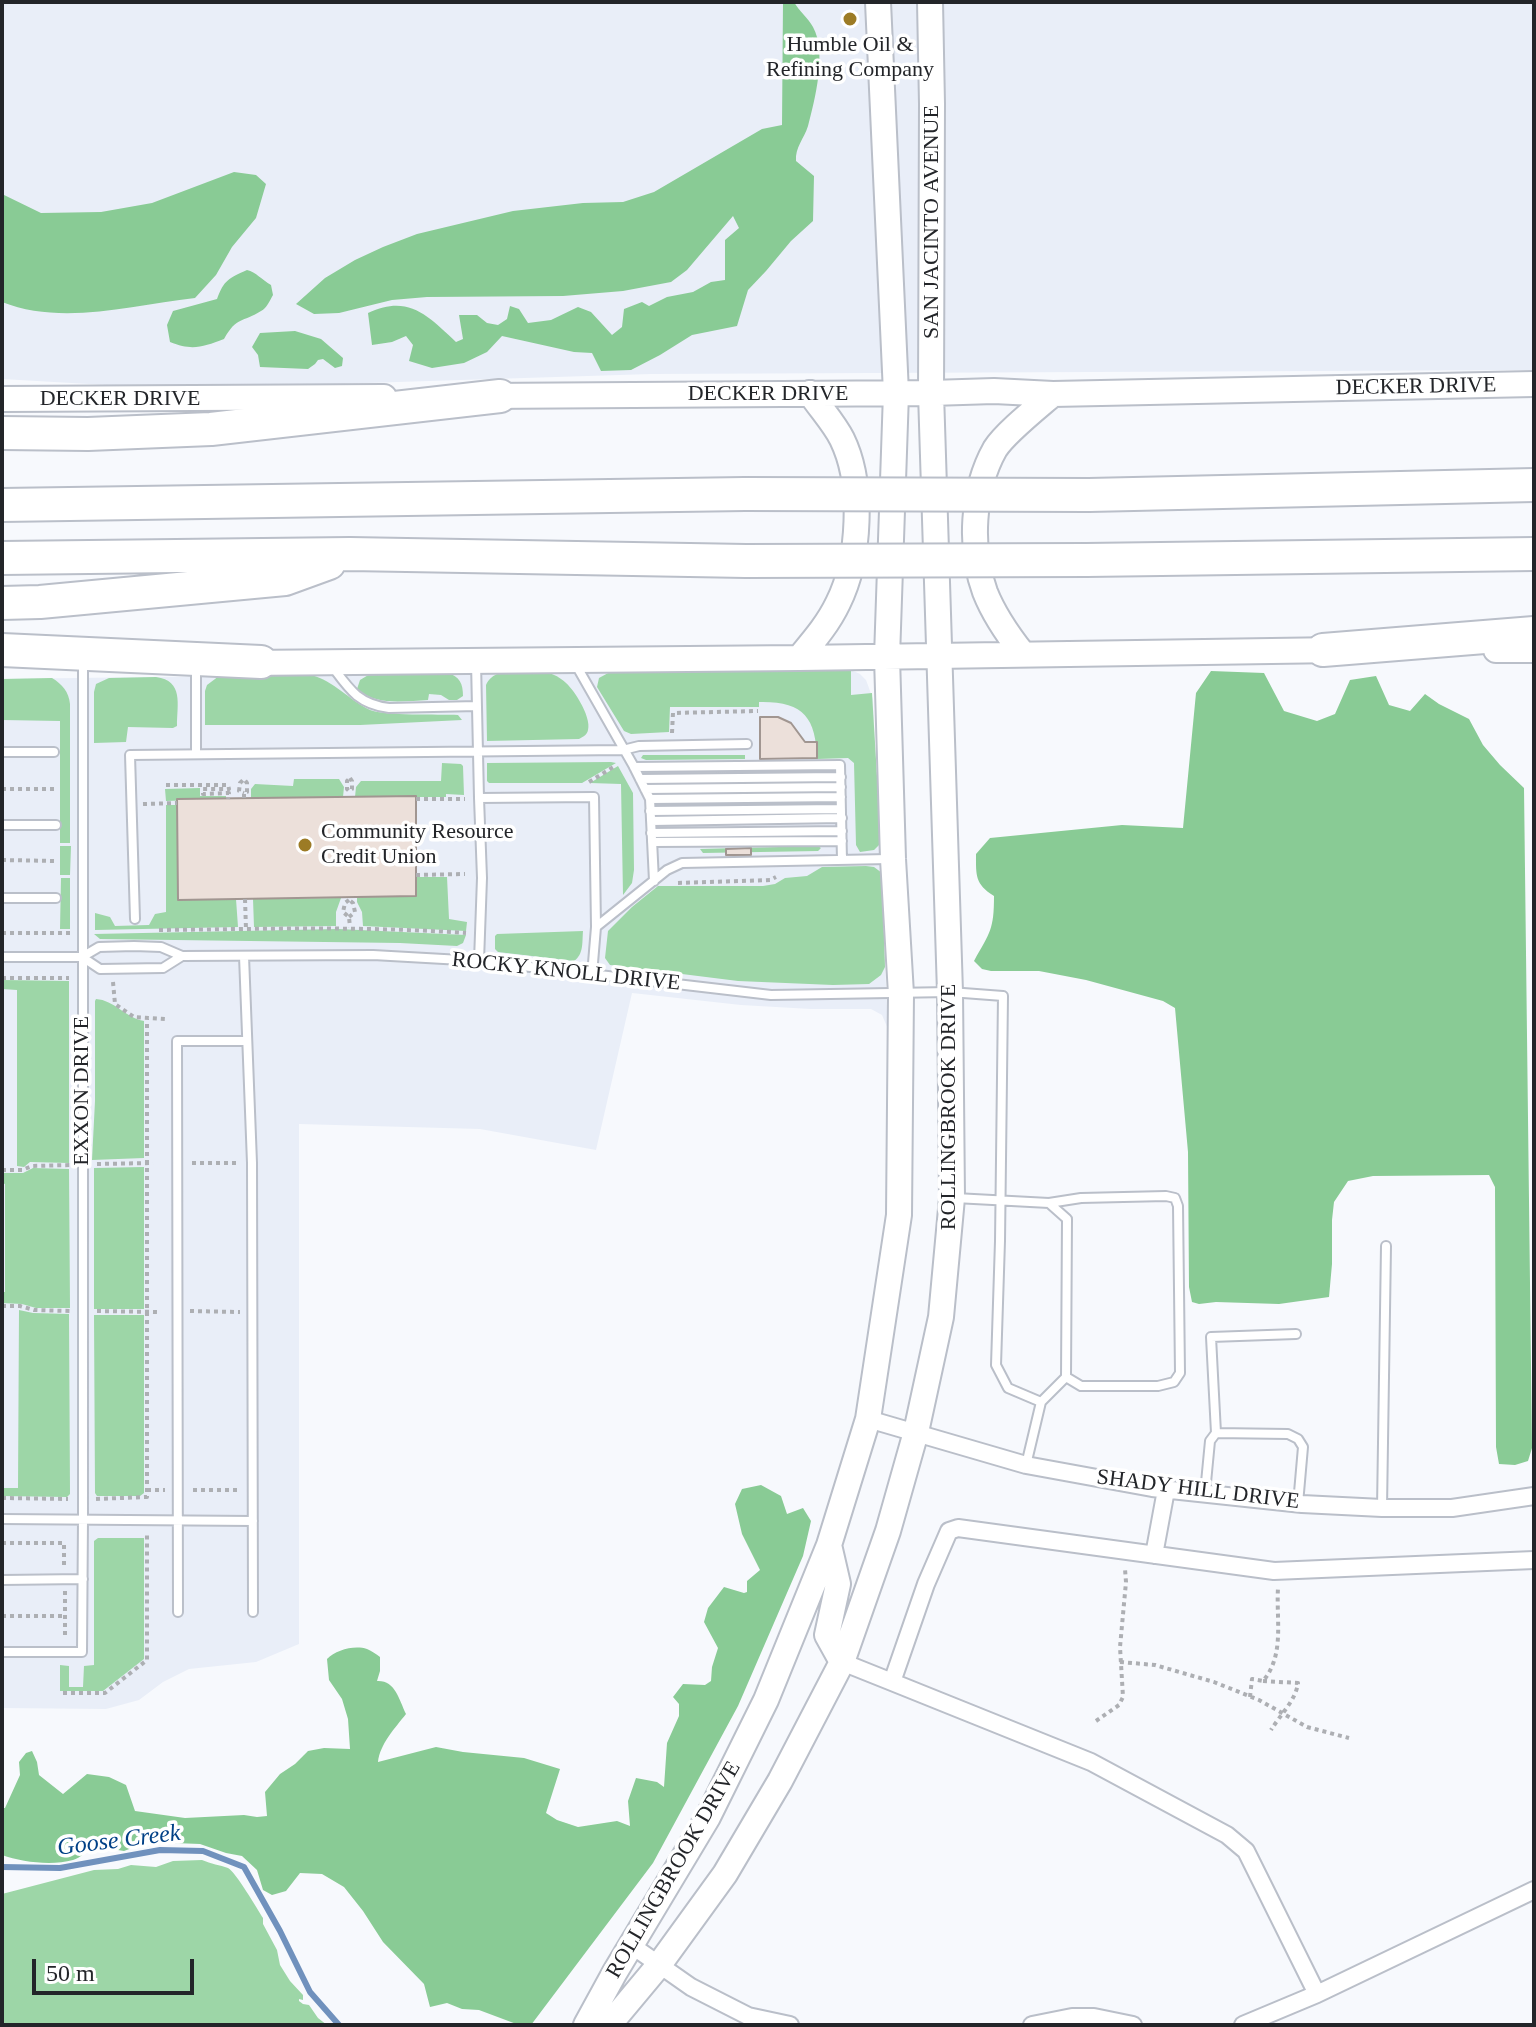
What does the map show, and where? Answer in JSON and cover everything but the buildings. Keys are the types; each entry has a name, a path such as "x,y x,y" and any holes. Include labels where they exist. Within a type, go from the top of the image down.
{"highway":[{"path":"2,433 88,434 211,429 500,396"},
{"path":"2,505 745,494 1089,495 1534,485"},
{"path":"2,603 285,579 350,554"},
{"path":"2,558 350,554 746,561 1534,554"},
{"path":"1323,650 1534,633"},
{"path":"2,650 261,662"}],"main road":[{"name":"SAN JACINTO AVENUE","path":"878,2 896,393"},
{"name":"SAN JACINTO AVENUE","path":"930,2 931,393"},
{"name":"DECKER DRIVE","path":"2,399 994,391 1053,394 1534,384"},
{"path":"799,658 825,627 840,600 850,574 858,507 853,474 842,439 810,393"},
{"name":"ROLLINGBROOK DRIVE","path":"586,2025 708,1817 766,1700 829,1545 868,1419 899,1215 901,994 887,657 896,393"},
{"name":"ROLLINGBROOK DRIVE","path":"609,2025 659,1965 725,1874 780,1781 842,1662 888,1531 916,1432 941,1317 952,1198 950,992 931,393"},
{"path":"1023,654 1001,625 985,591 976,555 975,518 982,482 996,447 1053,394"},
{"path":"2,666 1534,650"},
{"path":"829,1545 838,1584 827,1635 842,1662"}],"street":[{"name":"SHADY HILL DRIVE","path":"868,1419 1026,1465 1166,1490 1298,1504 1382,1508 1452,1508 1534,1496"},
{"path":"1154,1555 1166,1490"},
{"path":"892,1682 926,1584 949,1531 958,1528 1280,1571 1534,1560"},
{"path":"842,1662 1091,1762 1227,1835 1246,1851 1317,1994"},
{"path":"1243,2025 1317,1994 1534,1890"},
{"path":"631,1945 691,1987 748,2016 790,2025"},
{"path":"1032,2025 1072,2017 1094,2017 1133,2025"}],"lane":[{"path":"573,660 650,799 654,881"},
{"path":"476,661 482,878 479,961"},
{"path":"329,662 357,697 375,706 477,706"},
{"path":"196,663 196,754"},
{"name":"EXXON DRIVE","path":"2,1652 82,1652 83,664"},
{"path":"135,919 130,755 623,750 639,746 747,744"},
{"path":"2,752 54,752"},
{"path":"634,767 840,765 842,860"},
{"path":"640,779 841,782"},
{"path":"645,789 841,782"},
{"path":"479,798 594,797 596,927 592,975"},
{"path":"650,799 841,797"},
{"path":"650,811 841,814"},
{"path":"651,821 841,814"},
{"path":"2,825 56,825"},
{"path":"652,838 842,836"},
{"path":"596,927 667,870 682,863 893,859"},
{"path":"2,898 56,898"},
{"name":"ROCKY KNOLL DRIVE","path":"182,956 163,968 100,969 82,957 99,947 134,946 161,947 182,956 373,955 479,961 771,995 950,992 1003,996 1000,1199"},
{"path":"244,956 252,1163 253,1612"},
{"path":"2,957 82,957"},
{"path":"178,1612 177,1041 247,1041"},
{"path":"952,1198 1049,1203 1081,1198 1175,1198 1178,1206 1180,1373 1174,1382 1158,1386 1081,1386 1066,1377"},
{"path":"1000,1199 996,1365 1008,1388 1041,1402"},
{"path":"1026,1465 1041,1402 1066,1377 1067,1219 1049,1203"},
{"path":"1382,1508 1386,1246"},
{"path":"1205,1494 1210,1441 1216,1433 1211,1337 1296,1334"},
{"path":"1216,1433 1288,1434 1298,1439 1303,1447 1298,1504"},
{"path":"2,1519 253,1521"},
{"path":"2,1580 83,1579"}],"path":[{"path":"672,733 673,713 758,711"},
{"path":"585,798 588,783 617,765"},
{"path":"166,785 228,785 229,789 203,789 203,794 229,793 228,799"},
{"path":"2,789 57,789"},
{"path":"416,799 479,798"},
{"path":"132,804 177,803"},
{"path":"2,860 56,861"},
{"path":"416,875 465,874"},
{"path":"245,899 246,929"},
{"path":"349,899 355,912 349,917 350,927"},
{"path":"155,930 350,927 480,934"},
{"path":"2,933 82,932"},
{"path":"2,978 69,978"},
{"path":"102,987 113,980 115,1004 134,1017 165,1019"},
{"path":"63,1693 105,1693 147,1660 150,1163 147,1019"},
{"path":"94,1164 150,1163"},
{"path":"192,1163 252,1163"},
{"path":"2,1170 70,1165"},
{"path":"2,1306 70,1311"},
{"path":"94,1311 157,1312"},
{"path":"190,1311 252,1312"},
{"path":"147,1490 169,1490"},
{"path":"193,1490 253,1490"},
{"path":"96,1499 147,1497"},
{"path":"2,1498 68,1499"},
{"path":"1096,1721 1119,1705 1123,1697 1120,1662 1126,1582 1124,1551"},
{"path":"1263,1681 1271,1671 1277,1652 1280,1571"},
{"path":"2,1616 65,1616"},
{"path":"1120,1662 1155,1665 1214,1682 1307,1727 1349,1738"},
{"path":"1250,1697 1252,1679 1298,1683 1297,1692 1271,1730"}],"shaded area":[{"path":"2,2 1534,2 1534,370 651,374 176,389 2,379"},
{"path":"851,670 860,674 866,680 873,699 888,1029 882,1015 871,1009 741,1005 632,993 596,1150 480,1129 299,1124 299,1644 256,1662 189,1669 163,1682 139,1700 106,1709 2,1708 2,679"}],"green space":[{"path":"783,2 794,2 809,21 819,49 814,103 796,156 796,161 814,176 813,221 748,290 737,326 692,335 631,370 601,371 592,353 502,336 487,352 464,363 432,368 409,361 413,345 406,336 372,345 368,313 382,308 406,307 427,316 456,342 463,339 459,315 477,315 487,323 498,325 507,319 510,306 519,309 528,323 551,320 578,307 591,312 612,335 622,327 624,309 642,302 649,306 667,297 693,292 711,282 725,280 725,240 739,228 733,216 687,270 671,282 623,291 563,296 392,300 339,313 314,314 296,304 325,278 355,260 417,234 513,211 623,202 654,192 762,129 782,125"},
{"path":"234,172 256,175 266,184 256,218 232,247 216,275 195,298 73,313 25,309 2,302 2,194 41,213 101,212 152,203"},
{"path":"247,270 271,285 273,295 265,308 236,323 224,339 217,342 191,347 170,342 167,325 173,311 217,299 228,280"},
{"path":"295,331 321,339 343,358 342,366 335,368 323,359 308,369 260,367 258,355 252,347 260,333"},
{"path":"511,670 543,671 561,679 575,694 587,717 586,734 579,739 487,741 486,685 490,679"},
{"path":"851,670 851,695 872,693 881,843 874,850 860,852 856,845 854,763 848,758 817,759 810,722 796,709 774,702 759,702 759,707 670,707 669,732 631,734 624,731 597,687 599,678 610,672"},
{"path":"1211,671 1264,673 1284,711 1317,721 1335,714 1350,680 1376,676 1389,705 1410,711 1425,694 1469,719 1483,745 1524,788 1532,1448 1528,1461 1515,1465 1499,1464 1496,1447 1495,1187 1489,1175 1373,1176 1348,1181 1334,1202 1329,1297 1279,1304 1192,1302 1189,1287 1188,1152 1175,1008 1163,1001 1086,980 1039,971 991,971 982,969 974,961 992,924 994,896 980,883 976,868 976,854 990,838 1122,825 1183,828 1196,693"},
{"path":"447,673 458,678 461,684 463,696 457,700 429,694 428,700 391,701 373,698 357,689 360,680 370,674"},
{"path":"311,675 370,710 458,715 462,720 360,725 205,725 205,691 207,685 219,676"},
{"path":"52,678 64,689 70,704 70,843 60,843 60,721 2,720 2,679"},
{"path":"109,678 165,679 175,688 177,726 128,727 126,742 94,743 96,684"},
{"path":"643,755 745,755 745,759 646,760 641,758"},
{"path":"442,763 463,766 464,795 355,797 356,787 361,781 441,781"},
{"path":"487,763 616,763 582,783 487,781"},
{"path":"618,766 633,793 634,870 632,883 623,895 621,784 590,783"},
{"path":"294,779 339,779 344,787 343,797 251,799 251,789 255,784 293,786"},
{"path":"200,788 200,796 226,796 226,799 166,801 165,789"},
{"path":"166,805 177,805 178,899 236,899 238,927 95,930 95,913 110,917 115,926 149,925 155,914 166,912"},
{"path":"60,846 71,846 70,875 60,875"},
{"path":"821,848 818,851 703,853 700,849"},
{"path":"866,866 882,873 885,967 881,975 869,984 738,981 610,965 605,958 608,931 658,886 763,886 785,878 807,876 822,867"},
{"path":"416,877 447,877 449,919 467,922 466,931 363,926 357,897 416,896"},
{"path":"61,878 70,878 70,929 60,929"},
{"path":"341,898 336,912 336,926 254,927 253,899"},
{"path":"338,929 466,935 463,943 457,946 100,939 94,934"},
{"path":"583,931 581,951 574,961 498,952 495,949 497,934"},
{"path":"2,980 69,981 69,1163 30,1162 24,1167 17,1166 17,990 2,989"},
{"path":"96,999 109,1002 144,1021 144,1158 92,1160"},
{"path":"144,1167 144,1309 94,1309 94,1168"},
{"path":"33,1168 69,1169 70,1308 36,1308 2,1303 2,1292 5,1292 5,1184 2,1183 2,1173 23,1173"},
{"path":"19,1310 69,1314 70,1494 67,1497 2,1496 2,1488 18,1488"},
{"path":"94,1315 144,1315 144,1493 140,1496 97,1496 95,1493"},
{"path":"761,1485 781,1496 787,1514 803,1508 811,1521 803,1556 738,1706 653,1863 531,2025 519,2025 479,2010 462,2009 447,2003 430,2007 424,1984 383,1942 344,1887 322,1874 300,1873 286,1891 272,1895 263,1890 257,1870 242,1856 200,1844 148,1842 124,1851 94,1846 76,1859 55,1863 2,1855 2,1808 5,1808 20,1775 19,1762 32,1751 39,1775 63,1794 87,1774 109,1777 126,1785 135,1811 185,1818 267,1816 265,1792 280,1774 308,1751 350,1749 348,1719 342,1699 329,1680 327,1659 351,1648 367,1649 380,1657 377,1681 392,1687 406,1714 385,1743 378,1762 436,1747 524,1758 560,1769 546,1813 578,1827 617,1821 630,1826 628,1801 636,1778 657,1782 664,1787 667,1743 679,1716 679,1704 673,1697 683,1684 705,1685 711,1681 718,1648 704,1622 708,1608 724,1587 747,1592 747,1581 760,1570 742,1534 735,1504 742,1489"},
{"path":"98,1538 144,1538 144,1659 103,1691 60,1691 60,1665 69,1666 69,1687 83,1687 84,1666 94,1665 94,1541"},
{"path":"202,1860 228,1868 236,1876 263,1918 280,1965 303,1995 303,2000 299,2001 309,2005 327,2025 2,2025 2,1894 94,1870 131,1865 156,1867 173,1861"}],"waterway":[{"name":"Goose Creek","path":"2,1867 60,1868 160,1850 203,1851 244,1867 310,1992 339,2025"}],"place":[{"name":"Humble Oil & Refining Company","path":"850,19"},
{"name":"Community Resource Credit Union","path":"305,845"}]}
